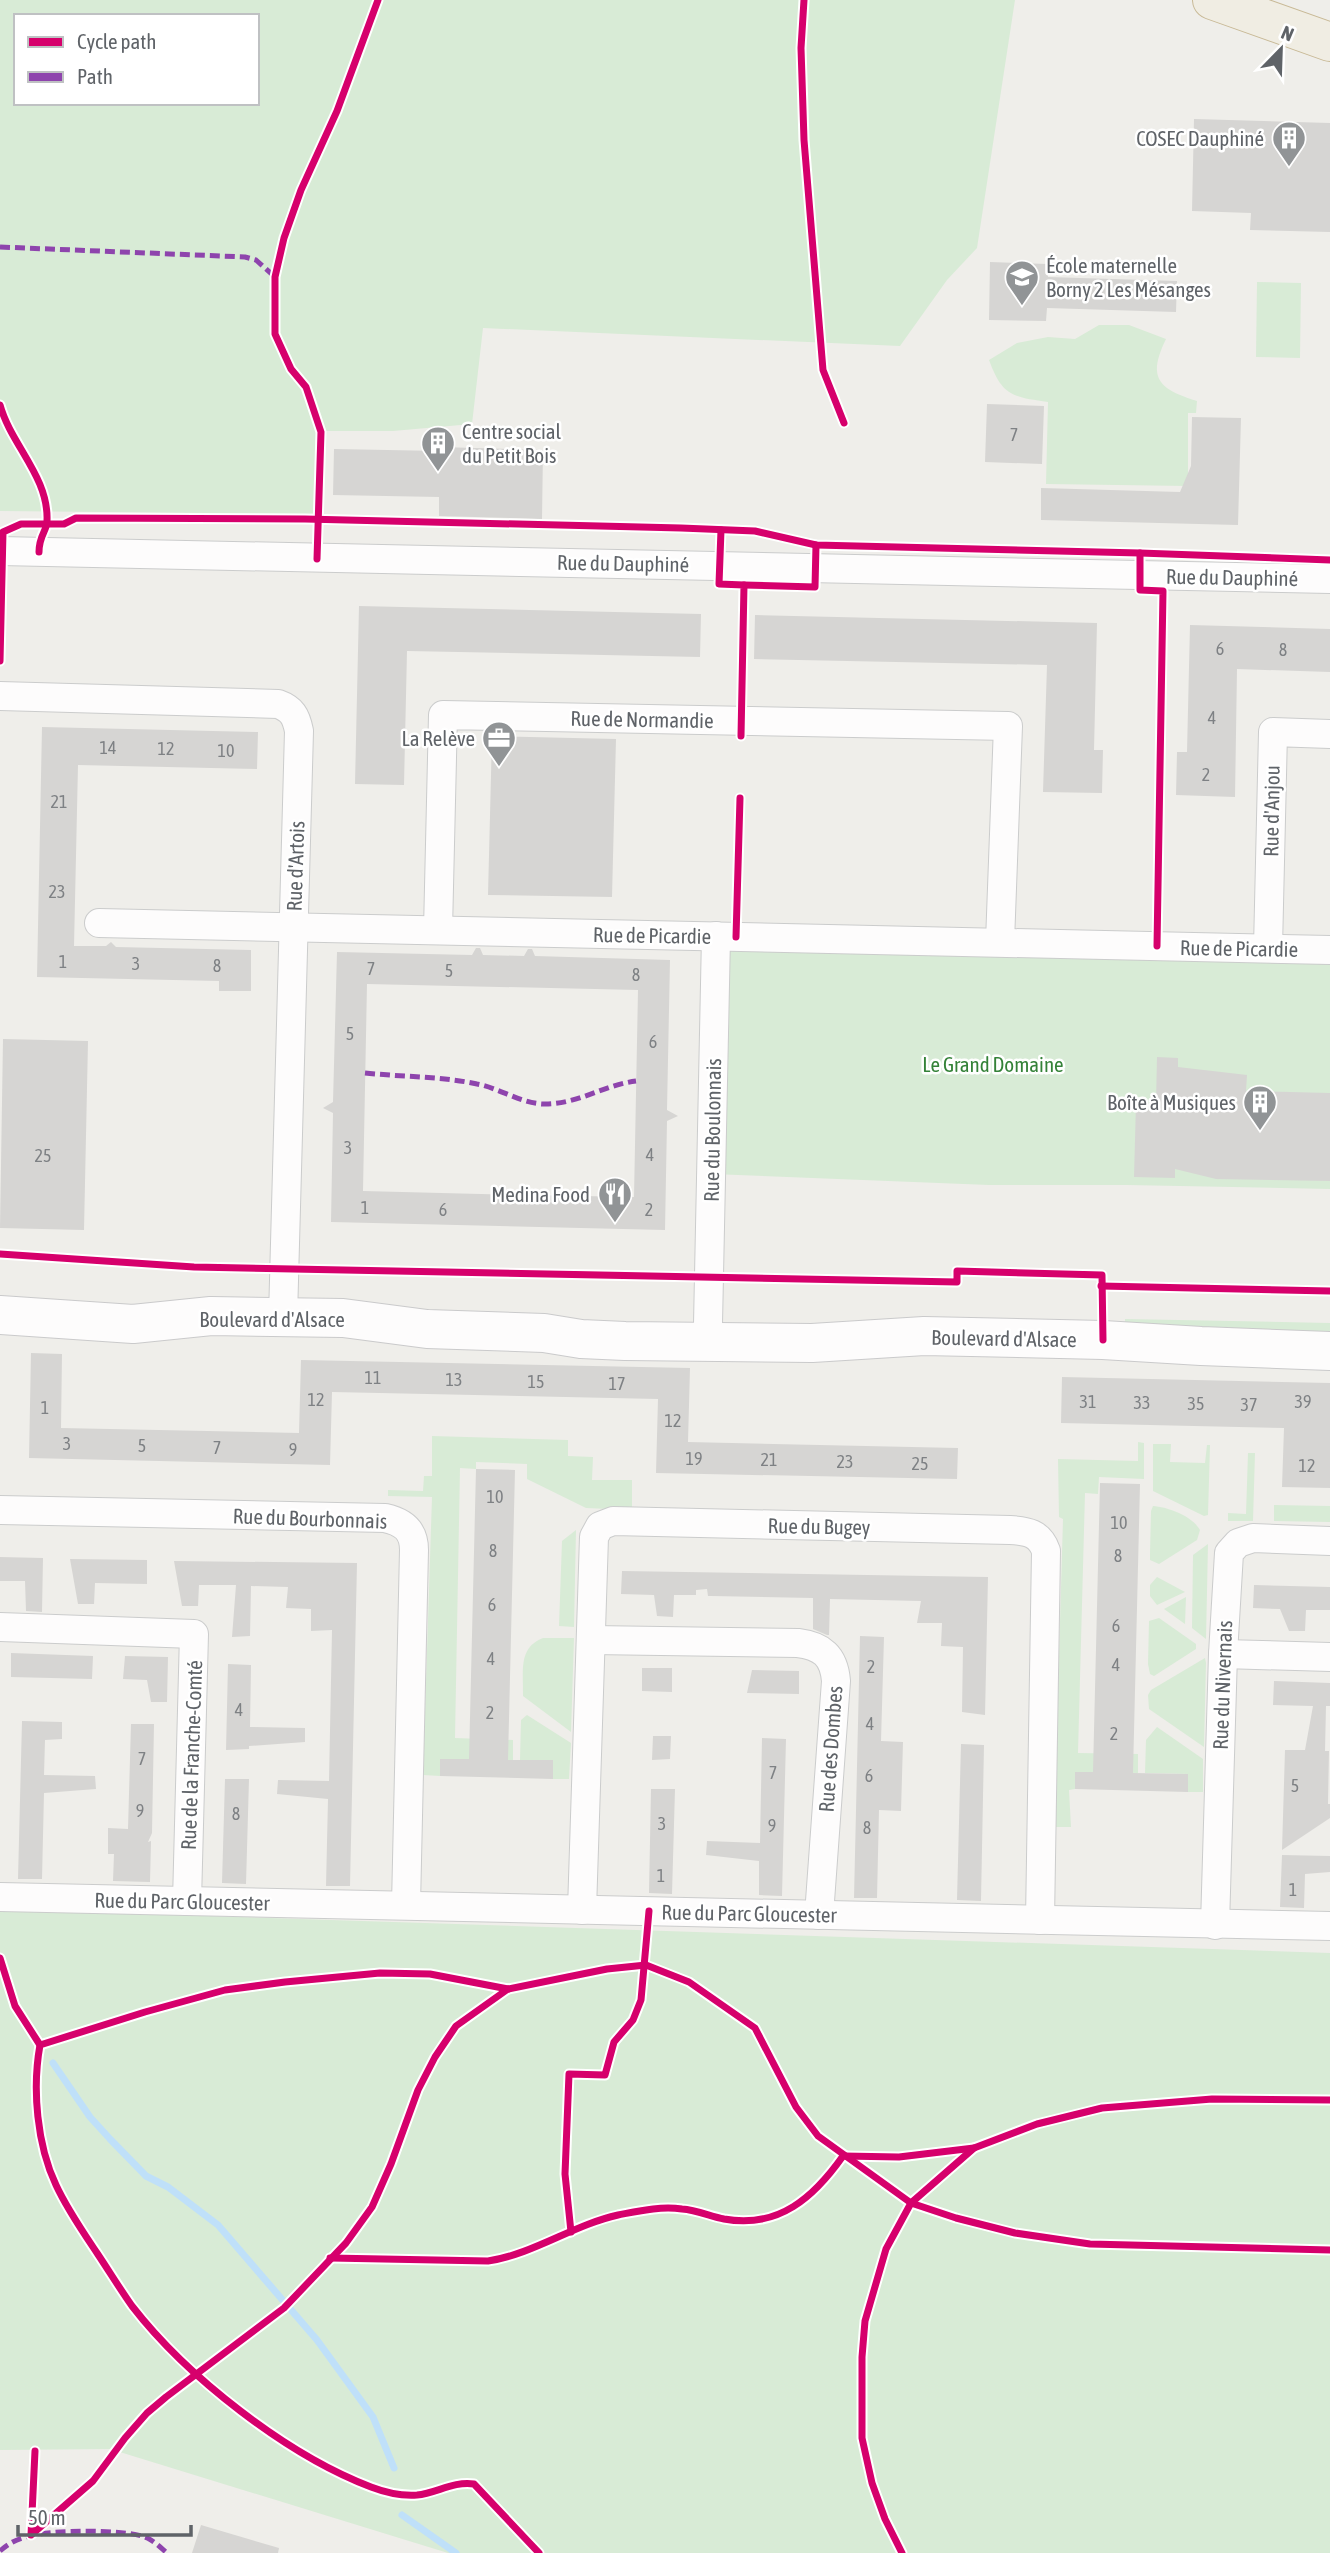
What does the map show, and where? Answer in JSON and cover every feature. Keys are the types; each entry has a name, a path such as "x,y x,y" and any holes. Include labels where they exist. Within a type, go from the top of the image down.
{"highway":[{"path":"1212,0 1330,43"}],"street":[{"name":"Rue du Dauphiné","path":"0,551 1330,579"},
{"name":"Rue d'Artois","path":"0,696 278,704 294,714 299,731 283,1317"},
{"name":"Rue de Normandie","path":"438,930 443,715 1008,726 1000,942"},
{"name":"Rue d'Anjou","path":"1268,948 1273,732 1330,734"},
{"name":"Rue de Picardie","path":"99,923 1330,950"},
{"name":"Rue du Boulonnais","path":"708,1324 716,936"},
{"name":"Boulevard d'Alsace","path":"0,1315 134,1324 212,1316 343,1318 427,1329 544,1333 581,1339 625,1341 812,1343 924,1336 1090,1339 1330,1351"},
{"name":"Boulevard d'Alsace","path":"544,1333 594,1324 629,1322 708,1324 775,1326 845,1341"},
{"name":"Rue du Bourbonnais","path":"0,1510 384,1518 407,1528 414,1550 406,1905"},
{"name":"Rue du Bugey","path":"582,1910 594,1537 605,1522 1022,1530 1035,1535 1043,1544 1046,1558 1040,1920"},
{"name":"Rue du Nivernais","path":"1215,1925 1228,1562 1233,1547 1244,1539 1330,1541"},
{"name":"Rue de la Franche-Comté","path":"0,1628 194,1634 187,1901"},
{"name":"Rue des Dombes","path":"592,1640 798,1643 817,1647 830,1656 836,1681 819,1915"},
{"path":"1223,1654 1330,1657"},
{"name":"Rue du Parc Gloucester","path":"0,1898 1330,1926"}],"green space":[{"path":"0,0 1015,0 977,248 947,280 900,346 483,328 472,424 393,431 318,431 316,514 0,511"},
{"path":"1257,282 1301,283 1300,358 1256,357"},
{"path":"1099,325 1129,325 1166,339 1157,363 1160,380 1173,392 1197,401 1196,413 1188,413 1188,486 1046,484 1048,402 1016,396 1010,392 998,381 989,360 1017,343 1048,337 1075,339"},
{"name":"Le Grand Domaine","path":"716,936 1330,950 1330,1189 989,1185 712,1174"},
{"path":"1125,1319 1330,1323 1330,1340 1125,1330"},
{"path":"432,1436 568,1440 568,1456 593,1457 592,1480 632,1480 632,1510 586,1508 527,1479 527,1464 476,1462 476,1469 460,1468 455,1738 513,1740 513,1761 441,1759 440,1776 423,1775 432,1497 388,1496 388,1490 423,1491 424,1476 432,1476"},
{"path":"1138,1442 1144,1443 1144,1479 1099,1477 1098,1494 1085,1493 1078,1753 1138,1754 1138,1773 1076,1772 1075,1789 1069,1790 1071,1827 1054,1827 1063,1519 1059,1517 1058,1459 1138,1461"},
{"path":"1153,1444 1171,1444 1170,1462 1205,1463 1207,1445 1210,1445 1208,1515 1204,1516 1153,1491"},
{"path":"1248,1453 1255,1453 1253,1521 1228,1521 1228,1513 1246,1514"},
{"path":"1274,1505 1330,1506 1330,1522 1274,1521"},
{"path":"1153,1506 1179,1513 1191,1520 1200,1530 1197,1540 1159,1564 1150,1560"},
{"path":"576,1530 574,1627 559,1626 562,1541"},
{"path":"1208,1544 1206,1639 1192,1628 1193,1555"},
{"path":"1157,1577 1185,1592 1157,1605 1150,1596 1150,1585"},
{"path":"1186,1597 1185,1624 1164,1609"},
{"path":"1159,1618 1196,1644 1196,1649 1154,1676 1150,1674 1148,1664 1149,1621"},
{"path":"543,1638 574,1638 571,1732 523,1696 526,1655 535,1642"},
{"path":"1205,1658 1204,1747 1149,1709 1148,1695 1151,1690"},
{"path":"527,1715 571,1743 569,1779 553,1779 553,1760 520,1760 521,1720"},
{"path":"1157,1727 1203,1759 1203,1792 1188,1792 1188,1774 1145,1773 1146,1740"},
{"path":"0,1909 1330,1953 1330,2553 448,2553 110,2449 0,2450"}],"building":[{"name":"COSEC Dauphiné","path":"1194,119 1330,123 1330,232 1250,230 1251,213 1192,211"},
{"path":"990,262 1048,264 1048,277 1177,281 1176,312 1047,308 1046,321 989,320"},
{"path":"987,404 1044,406 1042,464 985,462"},
{"path":"1192,417 1241,418 1238,525 1041,520 1041,488 1180,492 1191,466"},
{"name":"Centre social du Petit Bois","path":"440,447 543,450 542,519 439,516 439,497 333,495 334,449 440,451"},
{"path":"359,606 701,614 700,657 407,651 404,785 355,784"},
{"path":"755,615 1097,623 1094,750 1103,750 1102,793 1043,792 1047,665 754,659"},
{"path":"1190,625 1330,629 1330,672 1237,669 1235,797 1176,795 1177,752 1187,752"},
{"path":"42,727 258,732 257,769 78,765 74,946 106,946 111,942 116,947 251,950 251,991 219,991 219,981 37,977"},
{"path":"492,736 616,739 612,897 488,895"},
{"path":"476,948 480,948 483,955 524,956 528,949 532,949 535,956 670,960 667,1110 678,1116 667,1121 665,1230 331,1222 333,1113 323,1108 333,1102 337,952 472,955","holes":["367,984 638,990 634,1197 530,1195 524,1184 519,1195 363,1191"]},
{"path":"3,1039 88,1041 84,1230 0,1228"},
{"name":"Boîte à Musiques","path":"1157,1057 1178,1058 1178,1067 1247,1075 1246,1091 1330,1093 1330,1181 1216,1179 1175,1169 1175,1178 1134,1177 1136,1103 1156,1103"},
{"path":"31,1353 62,1354 61,1428 299,1433 301,1360 690,1368 688,1442 958,1448 957,1479 656,1473 658,1399 332,1392 330,1465 29,1458"},
{"path":"1062,1377 1330,1383 1330,1488 1282,1487 1284,1428 1061,1423"},
{"path":"476,1469 515,1470 508,1760 553,1760 553,1779 440,1776 440,1759 469,1759"},
{"path":"1100,1483 1140,1484 1133,1773 1188,1774 1188,1792 1075,1789 1075,1772 1093,1772"},
{"path":"0,1557 43,1558 42,1612 26,1611 25,1581 0,1581"},
{"path":"70,1559 147,1560 147,1584 95,1583 94,1604 78,1604"},
{"path":"174,1561 357,1563 350,1886 326,1886 328,1799 277,1794 278,1780 329,1781 332,1630 311,1631 311,1609 286,1608 288,1587 251,1586 250,1636 232,1637 236,1585 199,1585 198,1606 182,1606"},
{"path":"622,1571 988,1577 985,1715 962,1712 963,1647 941,1646 942,1623 917,1623 921,1601 830,1599 827,1635 813,1629 813,1598 708,1596 707,1589 696,1590 696,1595 674,1595 673,1617 657,1616 654,1595 621,1594"},
{"path":"1254,1585 1330,1587 1330,1610 1306,1610 1305,1631 1289,1631 1280,1609 1253,1608"},
{"path":"860,1636 884,1637 881,1741 903,1742 901,1811 879,1810 877,1898 854,1898"},
{"path":"11,1653 93,1656 92,1679 11,1677"},
{"path":"125,1656 168,1657 167,1702 151,1702 147,1680 123,1679"},
{"path":"228,1664 251,1665 250,1727 305,1728 305,1742 226,1750"},
{"path":"642,1668 672,1668 672,1692 642,1691"},
{"path":"752,1670 799,1671 799,1694 747,1693"},
{"path":"1274,1681 1330,1683 1330,1706 1326,1706 1325,1751 1329,1751 1330,1818 1282,1850 1285,1750 1305,1750 1313,1706 1273,1705"},
{"path":"22,1721 62,1722 62,1739 45,1740 44,1775 95,1776 96,1789 44,1793 42,1879 18,1879"},
{"path":"131,1724 154,1724 152,1833 148,1842 151,1841 150,1882 113,1881 114,1854 108,1854 108,1828 128,1829"},
{"path":"653,1736 671,1736 670,1759 652,1760"},
{"path":"762,1738 786,1739 782,1896 759,1895 759,1861 706,1855 707,1841 760,1843"},
{"path":"961,1744 984,1745 981,1901 957,1900"},
{"path":"225,1779 249,1779 246,1884 222,1883"},
{"path":"651,1789 675,1789 672,1894 649,1893"},
{"path":"1282,1855 1330,1856 1330,1872 1305,1874 1304,1908 1280,1907"},
{"path":"201,2525 279,2548 278,2553 192,2553"}],"waterway":[{"path":"53,2063 90,2117 110,2139 146,2176 168,2187 218,2225 317,2340 373,2417 394,2468"},
{"path":"402,2515 456,2553"}],"marked path":[{"path":"0,247 245,257 256,260 275,277"},
{"path":"365,1073 463,1081 543,1104 567,1101 636,1081"},
{"path":"0,2551 29,2536 87,2531 135,2534 154,2542 167,2553"}],"cycle path":[{"path":"317,559 321,432 306,387 291,369 275,334 275,277 284,238 301,190 337,111 378,0"},
{"path":"804,0 801,48 804,140 823,370 844,423"},
{"path":"0,405 12,434 36,476 46,505 46,528 40,541 39,552"},
{"path":"0,661 3,532 21,524 64,524 76,518 305,519 681,528 755,531 816,545 1330,560"},
{"path":"721,530 719,584 744,585 741,736"},
{"path":"744,585 815,587 816,545"},
{"path":"1140,553 1140,590 1163,591 1157,946"},
{"path":"736,937 740,798"},
{"path":"0,1254 194,1267 957,1282 957,1271 1102,1275 1103,1340"},
{"path":"1101,1286 1330,1291"},
{"path":"571,2232 565,2174 569,2074 605,2075 614,2042 633,2020 641,2000 649,1911"},
{"path":"0,1958 15,2006 40,2045"},
{"path":"35,2451 31,2535 93,2481 147,2413 284,2308 346,2243 372,2207 418,2090 435,2057 456,2026 508,1989 607,1969 646,1965 689,1982 755,2028 796,2107 818,2136 911,2203 1015,2233 1090,2244 1330,2250"},
{"path":"508,1989 430,1974 380,1973 225,1990 40,2045 36,2080 40,2135 56,2185 70,2212 132,2306 181,2360 241,2411 273,2434 339,2473 371,2487 393,2493 417,2495 459,2484 474,2484 539,2553"},
{"path":"902,2553 885,2519 872,2483 862,2438 862,2357 865,2321 886,2249 911,2203 974,2148 1037,2124 1102,2108 1212,2099 1330,2100"},
{"path":"330,2258 488,2261 521,2252 601,2220 658,2209 674,2208 744,2221 762,2219 793,2207 807,2197 843,2156 899,2157 974,2148"}],"place":[{"name":"COSEC Dauphiné","path":"1289,168"},
{"name":"École maternelle Borny 2 Les Mésanges","path":"1022,307"},
{"name":"Centre social du Petit Bois","path":"438,473"},
{"name":"La Relève","path":"499,768"},
{"name":"Boîte à Musiques","path":"1260,1132"},
{"name":"Medina Food","path":"615,1224"}]}
